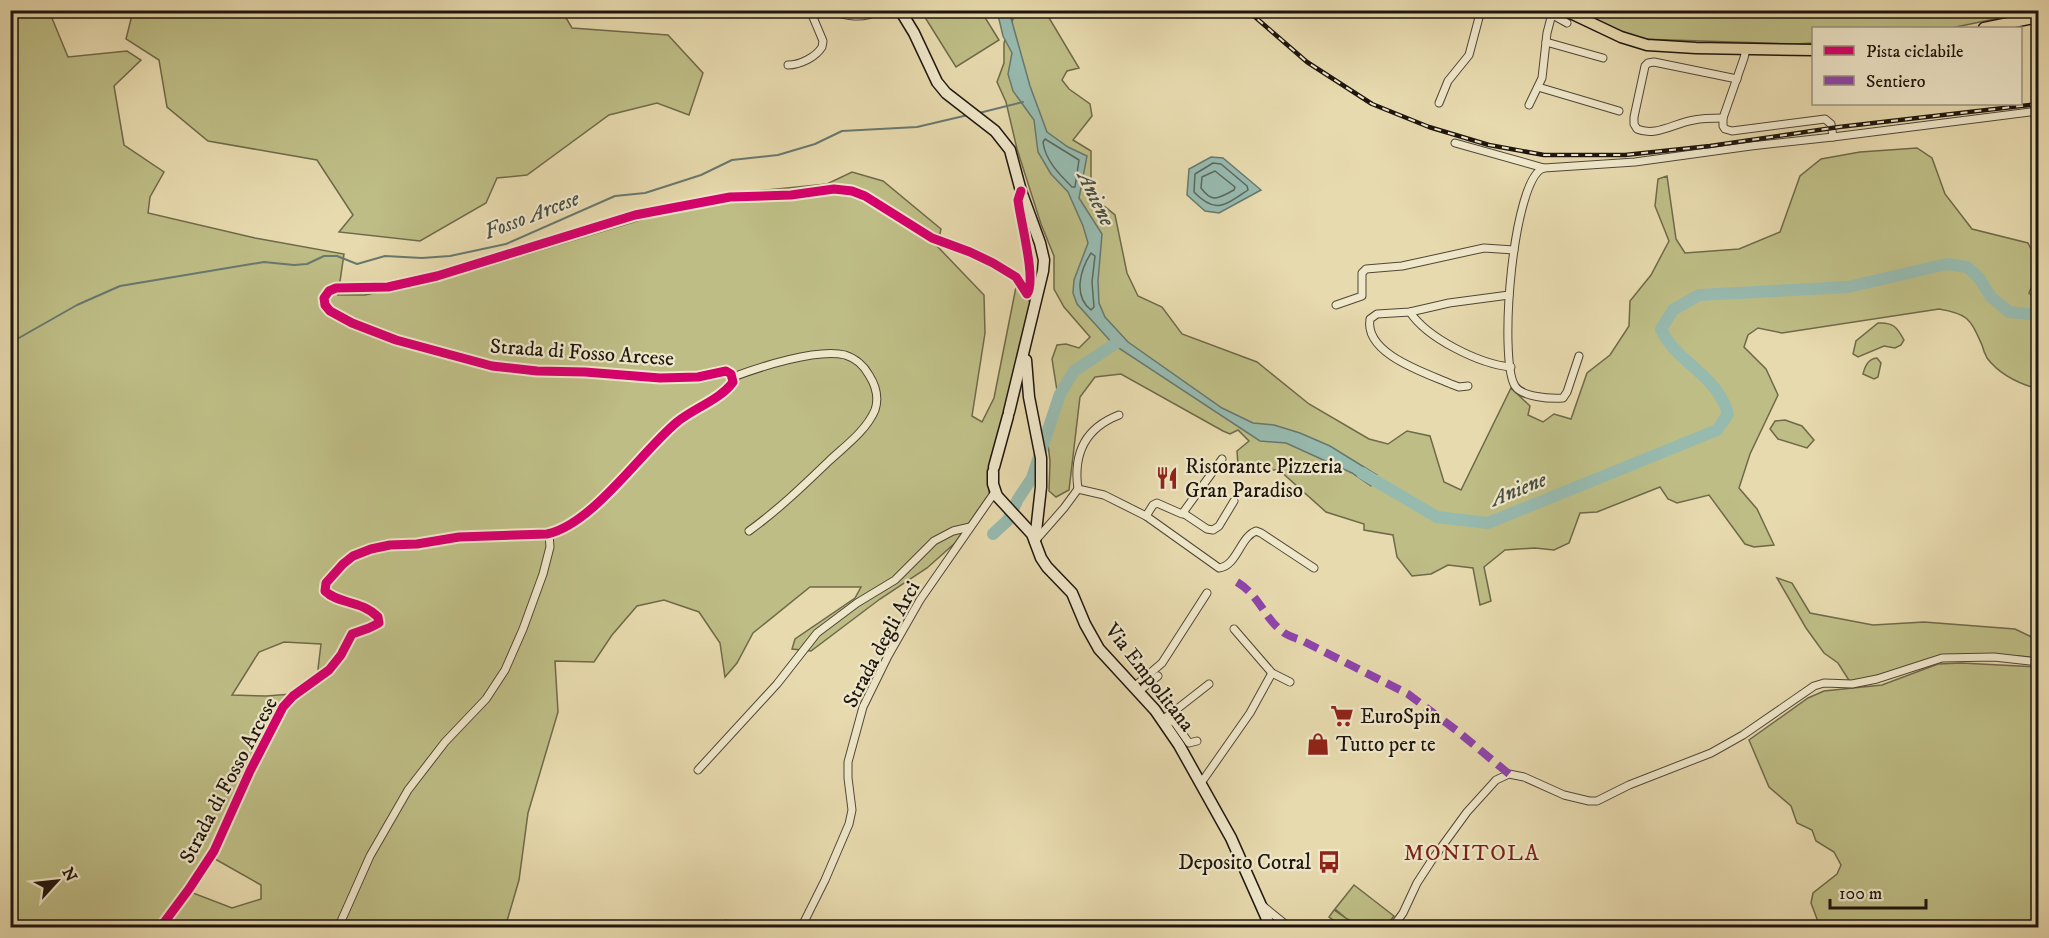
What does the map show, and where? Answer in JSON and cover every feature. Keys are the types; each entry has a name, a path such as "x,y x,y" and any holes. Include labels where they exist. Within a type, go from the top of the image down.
{"main road":[{"path":"900,10 944,91 953,101 995,131 1011,153 1044,262 1014,395 993,470 997,495"},
{"path":"1564,10 1617,36 1642,44 1812,50"},
{"path":"1989,27 2038,17"},
{"path":"1025,346 1029,397 1041,458 1035,541"},
{"path":"1014,395 1021,391 1029,397"},
{"name":"Via Empolitana","path":"997,495 1023,523 1035,541 1044,564 1072,593 1099,649 1164,718 1242,860 1271,927"},
{"path":"1023,523 1032,521 1038,514"}],"street":[{"path":"788,65 811,57 822,46 823,41 810,10"},
{"path":"827,10 857,16 880,10"},
{"path":"1439,103 1448,81 1469,54 1481,10"},
{"path":"1529,105 1543,72 1552,12 1567,23"},
{"path":"1546,42 1603,58"},
{"path":"1746,49 1723,118 1724,128 1730,131 1825,119 1831,124 1833,137"},
{"path":"1723,118 1696,119 1655,131 1636,129 1633,120 1645,66 1654,62 1737,79"},
{"path":"1538,87 1619,111"},
{"path":"1455,143 1544,168 1635,162 2038,111"},
{"path":"1544,168 1536,172 1527,191 1514,250 1509,295 1513,382 1520,391 1527,394 1561,399 1567,394 1579,356"},
{"name":"Strada di Fosso Arcese","path":"733,377 726,370 693,377 660,378 492,366 396,340 352,323 330,311 325,305 324,298 329,291 336,288 381,287 425,279 510,255 635,215 730,197 791,195 834,189 852,191 865,196 932,238 987,260 1014,276 1027,294 1030,291 1029,273 1018,200 1021,191"},
{"path":"1336,304 1362,296 1362,273 1365,269 1402,266 1484,248 1514,250"},
{"path":"1468,386 1456,386 1388,354 1378,344 1369,327 1371,316 1410,312 1449,303 1509,295"},
{"path":"1410,312 1420,326 1434,336 1488,362 1511,367"},
{"name":"Strada di Fosso Arcese","path":"733,377 785,361 838,354 850,357 862,365 873,381 877,395 874,411 862,429 783,504 749,531"},
{"name":"Strada di Fosso Arcese","path":"160,927 214,851 252,767 284,705 295,694 329,670 341,655 352,634 379,623 378,617 365,607 331,596 325,591 326,583 340,566 361,552 383,546 413,545 459,537 549,534 567,526 597,504 676,423 724,391 732,383 733,377"},
{"path":"1035,541 1078,489 1077,469 1082,446 1101,423 1119,415"},
{"path":"1184,513 1222,459"},
{"path":"1078,489 1104,495 1146,516 1219,568 1228,565 1249,534 1256,531 1314,568"},
{"name":"Strada degli Arci","path":"801,927 828,874 849,824 852,810 848,762 863,707 888,656 924,594 970,527 997,495"},
{"path":"1146,516 1157,503 1184,513 1207,529 1213,530 1220,526 1234,501"},
{"path":"698,770 782,679 817,633 861,600 895,580 934,541 953,531 970,527"},
{"path":"338,927 370,856 405,795 445,742 486,699 505,670 543,574 550,547 549,534"},
{"path":"1136,689 1165,659 1208,593"},
{"path":"1234,629 1272,673 1290,682"},
{"path":"1392,927 1403,913 1417,883 1467,812 1496,780 1509,774 1524,777 1564,795 1597,801 1629,784 1711,753 1743,735 1814,686 1824,683 1852,684 1869,681 1942,658 1994,657 2038,662"},
{"path":"1201,783 1248,716 1272,673"},
{"path":"1136,689 1158,676"},
{"path":"1164,718 1209,684"},
{"path":"1164,718 1173,721 1189,743 1197,741"},
{"path":"1261,904 1290,927"}],"shaded area":[{"path":"10,11 49,11 68,57 127,51 141,60 114,86 124,145 164,172 150,197 148,213 255,238 344,254 338,295 365,295 472,271 726,194 827,184 852,172 883,181 941,229 937,246 984,295 985,333 972,416 982,422 994,398 1016,287 1031,303 990,475 989,494 955,543 927,568 880,599 811,651 792,649 795,639 855,598 861,587 810,587 753,633 737,663 725,677 720,643 699,612 664,600 637,606 612,635 594,662 555,661 558,712 528,813 519,880 507,921 517,927 11,927","holes":["284,642 321,644 318,669 325,679 305,693 266,696 232,695 259,652","208,855 261,885 261,899 232,908 185,890"]},
{"path":"133,11 562,11 572,28 668,35 703,73 689,115 657,103 609,115 527,175 497,178 486,203 420,241 339,232 353,215 317,160 208,141 167,107 159,60 126,39"},
{"path":"921,11 981,11 999,40 956,67"},
{"path":"1016,11 1045,11 1079,68 1067,71 1062,80 1069,89 1090,104 1092,116 1073,140 1091,151 1091,195 1115,215 1127,273 1138,296 1162,307 1182,334 1257,362 1309,404 1369,439 1388,444 1407,431 1430,436 1444,482 1461,490 1511,388 1530,406 1528,415 1543,422 1554,414 1571,419 1587,373 1610,355 1629,326 1630,301 1651,275 1669,241 1655,206 1658,179 1667,176 1676,239 1685,253 1739,249 1780,232 1800,176 1821,159 1860,152 1917,148 1932,158 1945,194 1972,229 2028,243 2038,268 2029,293 2038,301 2038,389 2017,381 1997,369 1987,358 1978,336 1967,319 1949,311 1939,309 1782,333 1758,328 1748,335 1744,347 1766,369 1778,395 1750,454 1739,488 1757,509 1774,545 1754,547 1745,544 1709,495 1677,503 1668,499 1660,487 1597,512 1580,513 1569,543 1554,550 1535,548 1505,550 1484,567 1491,601 1480,605 1473,568 1448,565 1431,574 1412,576 1397,557 1393,535 1364,530 1364,524 1326,512 1279,470 1251,470 1238,465 1237,451 1249,441 1238,430 1230,434 1223,431 1121,374 1095,377 1080,397 1069,490 1056,497 1049,491 1050,461 1047,436 1058,397 1052,359 1057,345 1066,344 1079,348 1090,337 1064,307 1054,289 1054,256 1041,224 1017,149 1006,102 997,82 1004,63 1004,43"},
{"path":"1574,11 2034,11 1956,27 1812,27 1812,43 1640,39"},
{"path":"1878,323 1887,323 1897,329 1904,340 1901,345 1895,348 1884,346 1858,357 1853,354 1856,341"},
{"path":"1877,358 1881,363 1878,377 1874,379 1863,374 1867,363"},
{"path":"1785,420 1802,426 1814,440 1807,448 1778,439 1770,429 1775,421"},
{"path":"1777,578 1792,583 1810,613 1873,625 1924,622 2015,629 2038,640 2038,658 1942,655 1897,671 1850,682 1838,663 1824,653 1806,628"},
{"path":"1938,664 2038,667 2038,927 1914,928 1891,922 1864,922 1854,927 1820,927 1811,903 1813,893 1837,874 1841,865 1834,852 1816,841 1812,830 1797,823 1791,806 1769,787 1749,740 1808,698 1824,691 1882,685"},
{"path":"1354,885 1394,916 1385,927 1359,927 1348,919 1343,927 1329,917 1334,910 1347,919 1335,909"}],"water":[{"name":"Aniene","path":"997,11 1009,11 1030,86 1047,132 1068,147 1087,156 1079,198 1102,234 1098,281 1099,303 1105,317 1128,342 1222,408 1253,423 1274,425 1330,446 1377,475 1371,486 1352,473 1286,443 1260,441 1114,345 1077,304 1073,293 1074,280 1088,243 1068,192 1051,174 1038,152 1034,120 1013,91 1008,74 1012,53 1003,36"},
{"path":"1211,157 1223,158 1261,190 1219,213 1205,211 1187,195 1189,169"}],"waterway":[{"name":"Fosso Arcese","path":"979,113 1023,102"},
{"name":"Fosso Arcese","path":"10,343 77,305 120,286 264,262 307,264 324,256 337,256 357,264 385,256 422,258 450,256 506,244 615,196 645,193 701,175 732,160 778,155 815,144 842,131 917,127 968,115"},
{"name":"Aniene","path":"1362,473 1437,517 1488,523 1717,430 1728,414 1723,400 1706,379 1668,341 1661,329 1673,310 1699,295 1848,287 1947,264 1967,267 1979,278 1991,297 2009,312 2038,315"},
{"path":"993,534 1008,520 1032,478 1060,394 1074,371 1118,342"}],"railway":[{"path":"1247,10 1307,62 1372,104 1429,127 1489,145 1544,155 1625,155 2038,104"}],"marked path":[{"path":"1237,582 1251,594 1271,620 1285,633 1408,694 1509,774"}],"cycle path":[{"path":"160,928 214,851 250,771 283,707 293,696 329,670 341,655 352,634 379,623 378,617 371,612 325,591 326,583 343,564 353,556 390,545 417,544 459,537 547,534 564,528 598,503 677,422 714,399 733,382 731,374 726,371 698,377 660,378 492,366 396,340 352,323 330,311 325,305 324,298 329,291 336,288 388,287 437,276 635,215 730,197 791,195 834,189 852,191 865,196 932,238 993,263 1016,277 1027,294 1030,287 1030,276 1018,200 1021,191"}],"place":[{"name":"Ristorante Pizzeria Gran Paradiso","path":"1167,478"},
{"name":"EuroSpin","path":"1342,716"},
{"name":"Tutto per te","path":"1318,744"},
{"name":"Deposito Cotral","path":"1329,862"}],"district":[{"name":"MONITOLA","path":"1472,852"}]}
